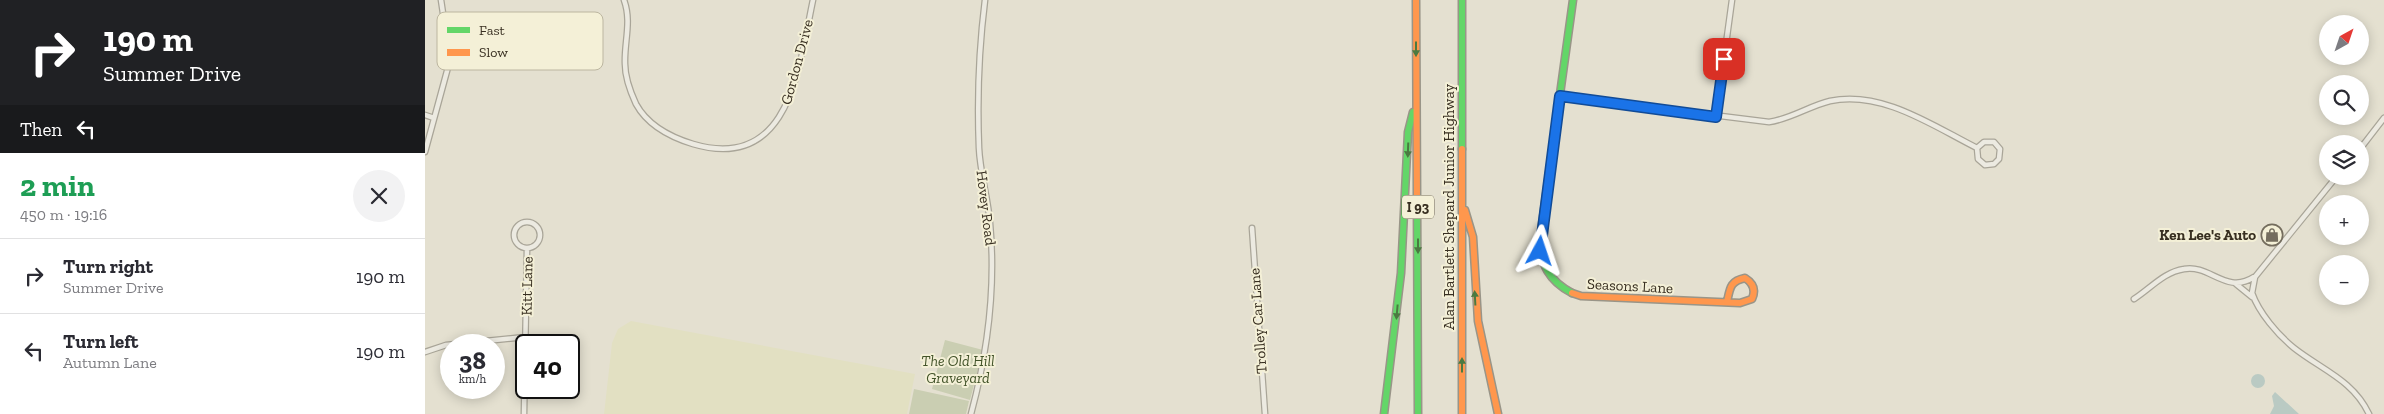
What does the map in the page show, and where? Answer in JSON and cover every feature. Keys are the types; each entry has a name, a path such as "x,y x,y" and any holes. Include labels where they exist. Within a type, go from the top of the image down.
{"main road":[{"name":"Alan Bartlett Shepard Junior Highway","path":"1416,0 1418,414"},
{"name":"Alan Bartlett Shepard Junior Highway","path":"1461,0 1461,414"},
{"name":"Seasons Lane","path":"1573,0 1539,245 1542,262 1551,278 1564,290 1581,296 1744,303 1751,299 1755,292 1752,282 1743,278 1735,280 1730,286 1727,302"},
{"path":"1384,414 1393,357 1402,258 1409,126 1416,102"},
{"path":"1462,198 1473,237 1478,321 1498,414"}],"street":[{"name":"Gordon Drive","path":"625,0 629,24 625,62 626,76 638,107 655,126 665,133 695,145 715,148 741,146 753,141 773,126 781,116 792,92 813,0"},
{"name":"Hovey Road","path":"971,414 984,360 992,281 990,220 979,147 981,59 985,0"},
{"path":"1716,117 1732,0"},
{"path":"425,152 447,70"},
{"path":"1560,96 1716,117 1769,122 1782,120 1830,101 1856,99 1888,106 1977,148"},
{"path":"425,115 434,118"},
{"path":"2369,137 2384,118"},
{"path":"1984,142 1994,142 1999,147 2000,156 1994,164 1985,165 1978,159 1977,148 1984,142"},
{"path":"2253,298 2251,290 2255,277 2330,185"},
{"name":"Kitt Lane","path":"529,222 537,226 540,234 538,242 527,248 519,245 514,234 518,226 529,222"},
{"name":"Trolley Car Lane","path":"1252,228 1265,414"},
{"name":"Kitt Lane","path":"525,334 527,248"},
{"path":"2135,299 2168,274 2183,269 2196,269 2235,284 2253,298 2285,340 2295,349 2339,377 2357,395 2369,414"},
{"path":"2235,284 2255,277"},
{"path":"425,352 446,345 515,338"},
{"name":"Kitt Lane","path":"524,399 524,414"}],"shaded area":[{"path":"631,321 915,374 907,414 604,414 612,343 618,329"},
{"path":"2258,374 2263,376 2265,381 2263,386 2258,388 2253,386 2251,381 2253,376"},
{"path":"2275,392 2299,414 2270,414 2274,406 2272,396"}],"green space":[{"name":"The Old Hill Graveyard","path":"945,340 983,350 970,400 932,389"},
{"path":"914,389 969,401 966,414 909,414"}],"traffic: fast":[{"path":"1462,0 1462,149"},
{"path":"1572,293 1557,283 1547,271 1540,248 1540,239 1573,0"},
{"path":"1384,414 1401,273 1408,132 1413,112"},
{"path":"1417,199 1418,414"}],"traffic: slow":[{"path":"1416,0 1417,199"},
{"path":"1462,149 1462,414"},
{"path":"1465,210 1473,237 1478,321 1498,414"},
{"path":"1572,293 1581,296 1740,303 1752,299 1754,290 1750,282 1745,278 1736,281 1730,289 1727,302"}],"place":[{"name":"Ken Lee's Auto","path":"2272,235"}],"route":[{"path":"1540,251 1560,96 1716,117 1724,59"}]}
